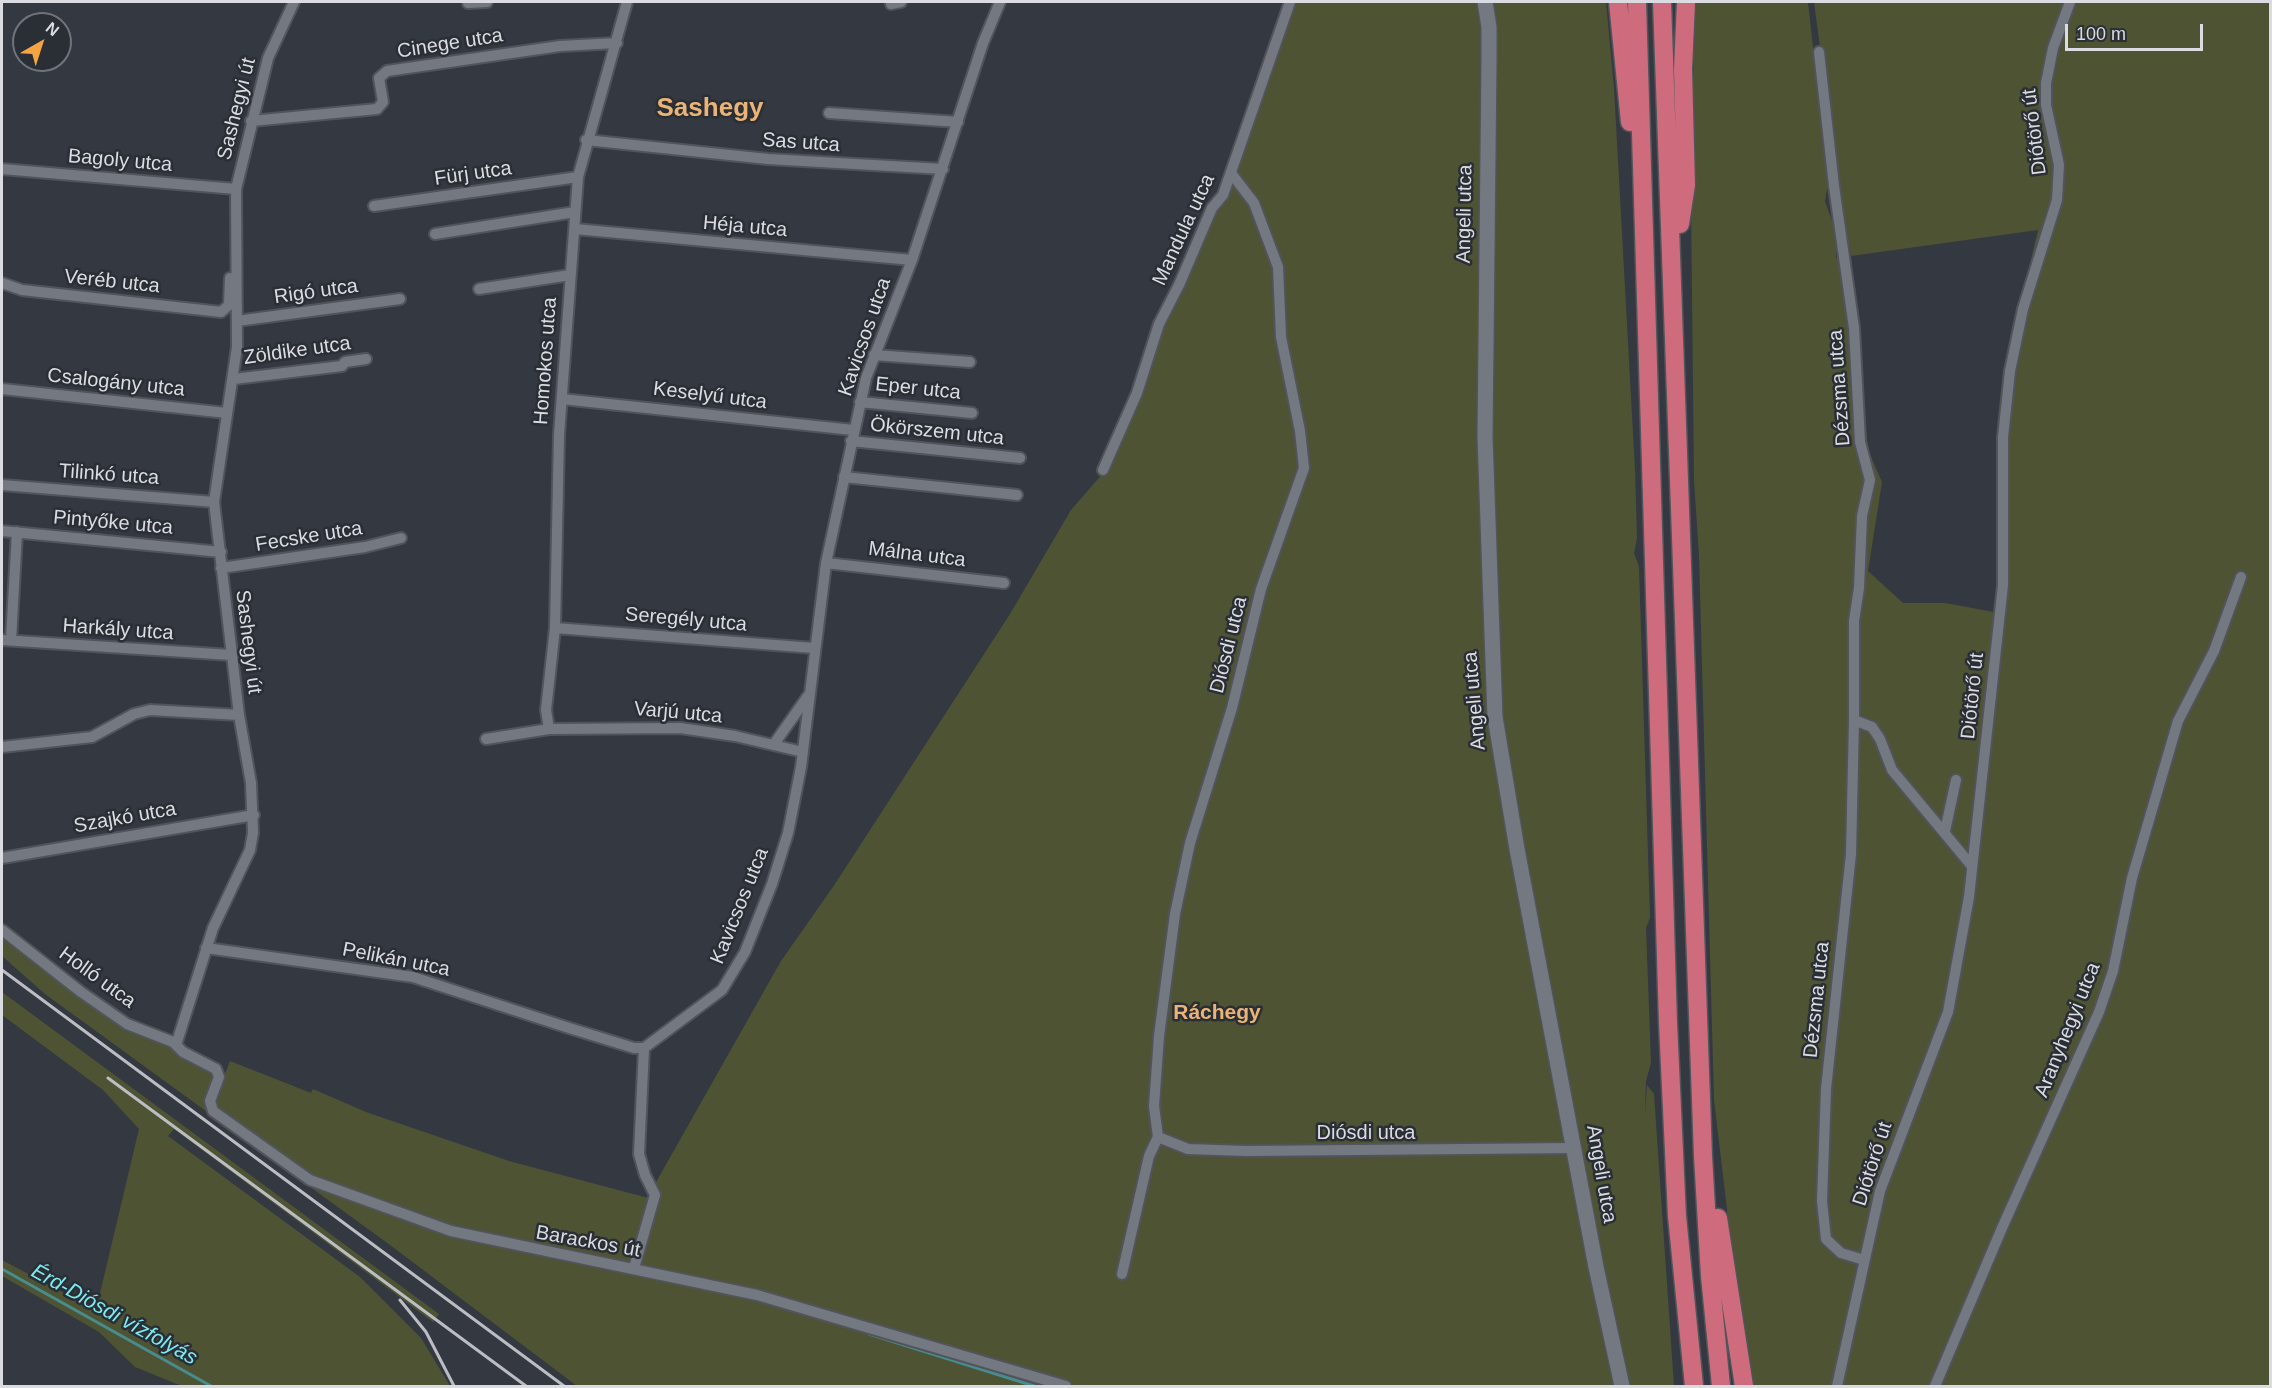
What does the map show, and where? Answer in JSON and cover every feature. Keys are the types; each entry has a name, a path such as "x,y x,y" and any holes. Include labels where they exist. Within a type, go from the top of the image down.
{"highway":[{"path":"1618,2 1632,149 1643,178"},
{"path":"1637,2 1668,1023 1677,1216 1694,1386"},
{"path":"1662,2 1703,1156 1710,1276 1721,1386"},
{"path":"1673,265 1686,185 1683,69 1686,2"},
{"path":"1703,1156 1713,1181 1744,1386"}],"street":[{"name":"Sashegyi út","path":"176,1045 206,948 250,850 254,815 239,715 242,702 231,656 214,502 234,379 237,321 234,231 236,189 268,57 294,2"},
{"path":"468,3 488,2"},
{"name":"Homokos utca","path":"549,729 547,699 555,628 557,498 562,399 578,177 586,140 617,42 627,2"},
{"name":"Kavicsos utca","path":"644,1048 722,990 732,976 772,884 788,833 803,752 808,696 826,563 860,402 874,355 912,260 1000,2"},
{"name":"Mandula utca","path":"1103,470 1137,393 1151,343 1163,314 1179,285 1212,208 1220,199 1231,174 1290,2"},
{"name":"Angeli utca","path":"1485,2 1489,27 1485,437 1495,717 1517,849 1596,1267 1622,1386"},
{"name":"Diótörő út","path":"1838,1386 1864,1260 1890,1160 1948,1012 1969,897 2003,585 2003,437 2010,371 2024,309 2057,200 2059,165 2046,105 2046,83 2053,48 2070,2"},
{"name":"Cinege utca","path":"251,121 377,109 383,102 379,78 387,72 560,46 617,42"},
{"name":"Dézsma utca","path":"1819,52 1834,186 1854,328 1860,441 1870,480 1869,493 1862,516 1859,588 1854,621 1851,854 1826,1089 1822,1201 1826,1239 1841,1253 1864,1260"},
{"path":"829,113 958,122"},
{"name":"Sas utca","path":"586,140 768,159 943,169"},
{"name":"Bagoly utca","path":"2,169 236,189"},
{"name":"Diósdi utca","path":"1122,1274 1149,1156 1158,1137 1154,1106 1159,1036 1175,914 1190,843 1232,708 1262,589 1304,468 1300,431 1281,337 1278,267 1254,203 1231,174"},
{"name":"Fürj utca","path":"374,206 578,177"},
{"path":"435,234 575,212"},
{"name":"Héja utca","path":"575,229 912,260"},
{"name":"Sashegyi út","path":"220,312 229,305 230,241 234,231"},
{"path":"479,289 570,275"},
{"name":"Veréb utca","path":"2,283 22,290 220,312"},
{"name":"Rigó utca","path":"237,321 400,299"},
{"path":"874,355 970,362"},
{"name":"Zöldike utca","path":"234,379 342,366 345,362 366,359"},
{"name":"Csalogány utca","path":"2,389 227,413"},
{"name":"Keselyű utca","path":"562,399 852,436"},
{"name":"Eper utca","path":"860,402 972,413"},
{"name":"Ökörszem utca","path":"852,436 1020,458"},
{"path":"844,477 1017,495"},
{"name":"Tilinkó utca","path":"2,485 214,502"},
{"name":"Pintyőke utca","path":"2,531 221,552"},
{"path":"6,640 17,532"},
{"name":"Fecske utca","path":"221,568 364,547 401,538"},
{"name":"Málna utca","path":"826,563 1004,583"},
{"name":"Aranyhegyi utca","path":"1935,1386 2002,1228 2099,1012 2112,970 2132,878 2178,721 2214,651 2241,577"},
{"name":"Seregély utca","path":"555,628 814,648"},
{"name":"Harkály utca","path":"6,640 231,656"},
{"name":"Kavicsos utca","path":"774,744 808,696"},
{"path":"2,747 92,737 134,714 150,710 239,715"},
{"path":"1854,720 1872,727 1880,739 1892,770 1971,865"},
{"path":"790,722 805,726"},
{"name":"Varjú utca","path":"486,739 549,729 680,728 774,744 803,752"},
{"path":"1945,831 1956,780"},
{"name":"Szajkó utca","path":"2,858 254,815"},
{"name":"Holló utca","path":"2,930 81,992 127,1024 176,1045"},
{"name":"Pelikán utca","path":"206,948 413,977 566,1027 644,1048"},
{"name":"Barackos út","path":"176,1045 216,1069 219,1077 210,1101 213,1111 310,1180 452,1231 522,1248 633,1268 757,1295 1066,1386"},
{"path":"633,1268 655,1196 645,1175 639,1154 644,1048"},
{"name":"Diósdi utca","path":"1158,1137 1188,1149 1246,1151 1575,1148"}],"green space":[{"path":"1290,2 1606,2 1614,88 1635,470 1637,538 1634,553 1639,567 1650,918 1646,928 1651,1063 1646,1081 1645,1117 1647,1085 1654,1094 1674,1386 577,1386 390,1245 45,994 2,956 2,932 66,982 75,994 115,1016 123,1026 177,1048 225,1074 230,1061 311,1093 313,1089 366,1112 509,1161 652,1199 655,1184 781,961 835,884 1010,614 1071,510 1104,472 1214,204"},
{"path":"1695,2 1808,2 1828,184 1825,201 1837,236 1836,258 1851,255 1839,189 1814,2 2270,2 2270,1386 1748,1386 1714,1100 1699,556 1694,480 1691,202","holes":["2038,230 2005,369 2003,529 1994,612 1945,603 1903,603 1868,571 1882,482 1868,450 1851,256"]},
{"path":"2,992 439,1314 433,1322 174,1129 168,1136 360,1277 421,1338 450,1386 182,1386 135,1367 99,1332 2,1276 2,1260 96,1310 139,1129 103,1090 2,1015"}],"waterway":[{"name":"Érd-Diósdi vízfolyás","path":"2,1269 211,1386"},
{"path":"869,1334 1034,1386"}],"railway":[{"path":"2,970 564,1386"},
{"path":"108,1078 526,1386"},
{"path":"400,1300 426,1332 454,1386"}],"district":[{"name":"Sashegy","path":"710,109"},
{"name":"Ráchegy","path":"1217,1013"}]}
